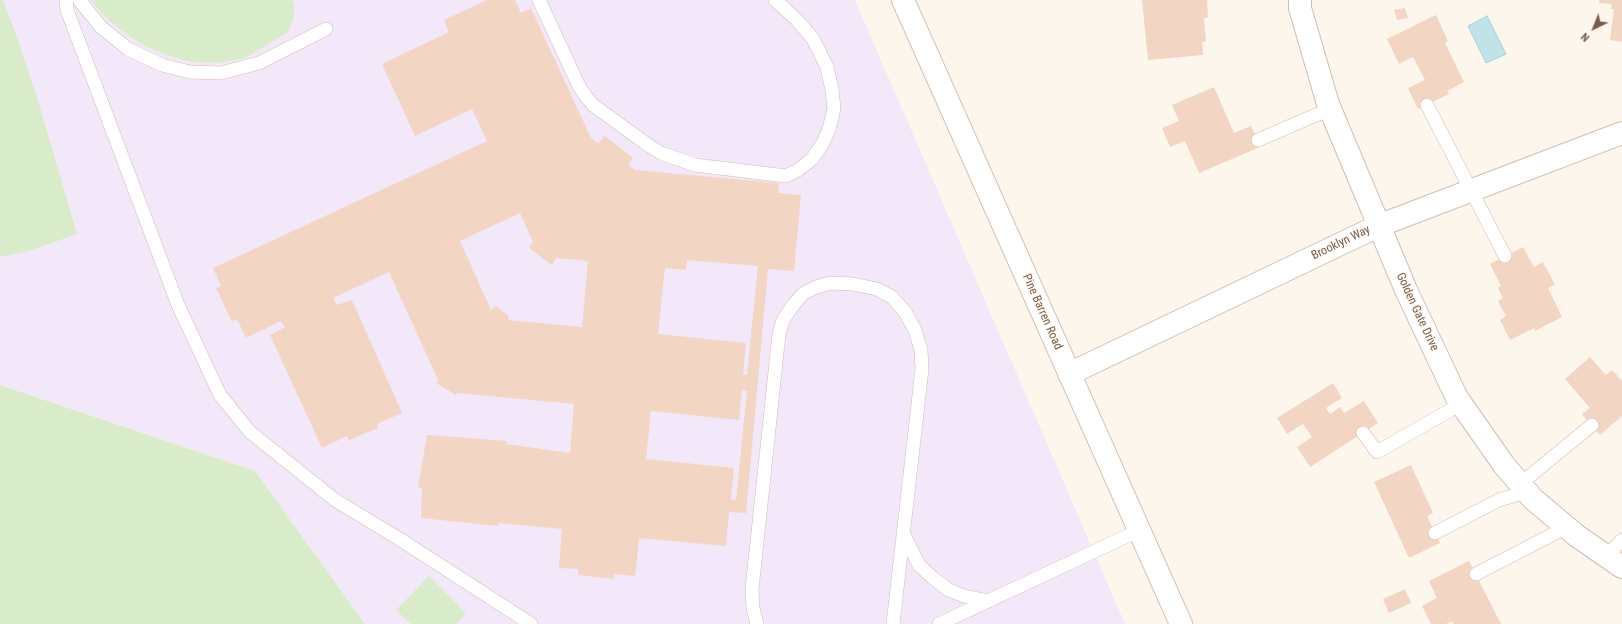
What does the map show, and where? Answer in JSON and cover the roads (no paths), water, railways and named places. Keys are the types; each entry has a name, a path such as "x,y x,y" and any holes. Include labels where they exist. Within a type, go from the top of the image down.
{"street":[{"name":"Pine Barren Road","path":"903,0 1181,624"},
{"name":"Golden Gate Drive","path":"1300,0 1300,8 1330,109 1406,290 1457,398 1504,465 1533,499 1567,527 1614,562"},
{"name":"Brooklyn Way","path":"1069,374 1378,226 1622,133"}],"lane":[{"path":"66,0 67,10 178,305 220,395 250,432 335,500 401,540 531,624"},
{"path":"79,0 101,27 128,49 162,65 190,72 221,73 259,63 326,29"},
{"path":"539,0 584,94 593,105 648,145 661,153 695,165 786,176 798,170 812,159 823,143 829,129 834,109 827,67 813,38 797,20 775,0"},
{"path":"1427,105 1505,256"},
{"path":"1258,140 1330,109"},
{"path":"757,624 753,608 752,589 779,334 783,320 804,293 816,287 830,283 853,284 878,289 892,297 905,312 915,330 921,350 922,369 893,624"},
{"path":"1363,433 1377,452 1461,404"},
{"path":"1435,533 1523,488 1592,425"},
{"path":"1476,574 1567,527"},
{"path":"939,624 1140,530"},
{"path":"903,533 910,550 919,565 933,578 950,590 964,596 989,601"},
{"path":"1614,562 1622,540"}],"water":[{"path":"1487,16 1506,54 1486,63 1468,26"}]}
